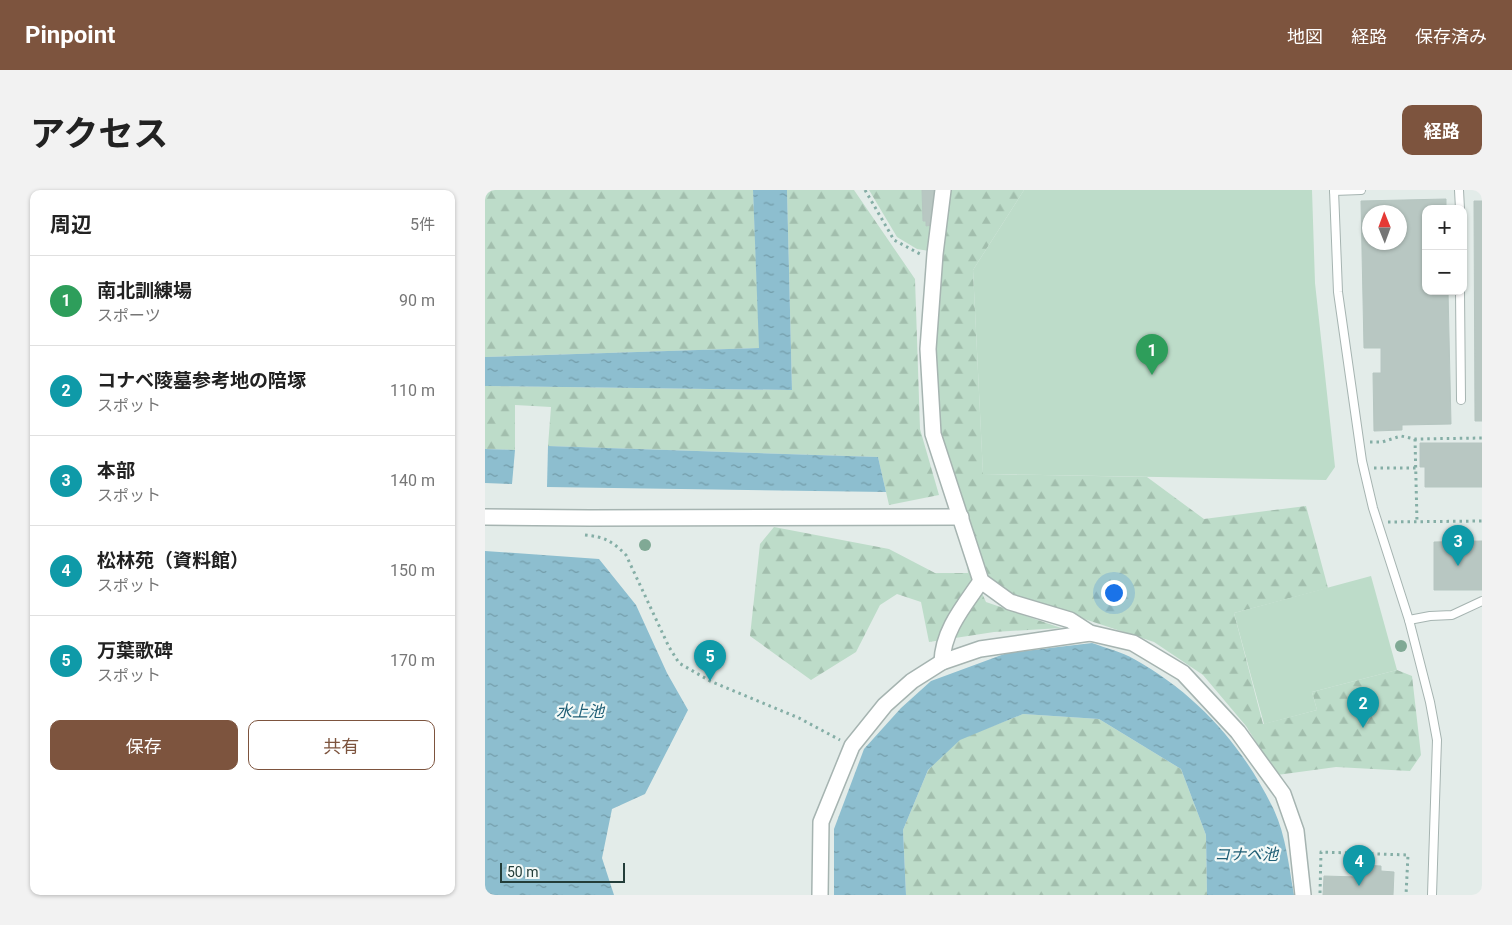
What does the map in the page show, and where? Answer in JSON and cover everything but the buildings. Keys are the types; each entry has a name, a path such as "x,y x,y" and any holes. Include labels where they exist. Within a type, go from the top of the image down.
{"street":[{"path":"943,190 935,254 928,349 933,434 981,581 1010,602 1070,620 1090,633 1133,643 1183,673 1238,732 1283,794 1296,832 1303,895"},
{"path":"485,517 961,517"},
{"path":"942,662 946,636 981,581"},
{"path":"820,895 821,822 851,746 885,705 912,681 942,662 980,649 1090,633"}],"lane":[{"path":"1361,190 1334,191 1338,292 1363,468 1377,522 1409,620 1430,702 1437,740 1432,895"},
{"path":"1459,190 1460,205"},
{"path":"1460,295 1461,400"},
{"path":"1409,620 1430,616 1452,615 1482,601"}],"path":[{"path":"865,190 894,240 917,254 935,254"},
{"path":"1359,442 1382,442 1401,436 1415,439 1482,438"},
{"path":"1415,439 1417,522"},
{"path":"1363,468 1416,468"},
{"path":"1377,522 1482,521"},
{"path":"578,535 601,537 614,543 626,555 669,648 679,663 710,681 799,718 851,746"},
{"path":"1320,895 1321,852 1408,855 1406,895"}],"green space":[{"path":"485,190 753,190 760,348 485,357"},
{"path":"787,190 854,190 915,279 920,429 939,495 889,505 878,457 548,446 551,407 515,405 515,450 485,449 485,386 792,390"},
{"path":"869,190 938,190 935,252 917,249 897,237"},
{"path":"950,190 1024,190 973,270 983,474 1147,477 1204,519 1306,506 1328,588 1234,613 1263,724 1317,710 1312,692 1397,670 1412,676 1421,755 1410,771 1336,767 1277,775 1246,726 1203,675 1154,642 999,591 989,577 937,433 934,374 938,268"},
{"path":"1024,190 1312,190 1315,283 1335,467 1326,480 983,474 973,270"},
{"path":"774,527 889,549 935,573 968,573 966,559 986,602 1061,628 994,632 929,642 921,602 897,594 880,605 856,652 811,680 750,636 760,544"},
{"path":"1371,576 1397,670 1312,692 1317,710 1264,724 1234,613"},
{"path":"1023,714 1099,719 1181,769 1206,835 1207,895 906,895 903,830 928,770 960,739"}],"water":[{"path":"753,190 787,190 792,390 485,386 485,357 759,348"},
{"path":"548,446 878,457 886,492 547,487"},
{"path":"485,449 515,450 512,484 485,483"},
{"name":"水上池","path":"485,551 599,559 636,605 667,673 688,710 645,794 612,809 602,858 614,895 485,895"},
{"name":"コナベ池","path":"1092,643 1119,652 1157,673 1198,705 1233,743 1248,764 1274,810 1287,852 1294,895 1207,895 1206,835 1181,769 1099,719 1023,714 960,740 928,770 903,830 906,895 834,895 834,829 864,749 901,708 931,681 1007,653"}],"place":[{"name":"南北訓練場","path":"1152,375"},
{"name":"本部","path":"1458,566"},
{"name":"万葉歌碑","path":"710,681"},
{"name":"コナベ陵墓参考地の陪塚","path":"1363,728"},
{"name":"松林苑（資料館）","path":"1359,886"}]}
